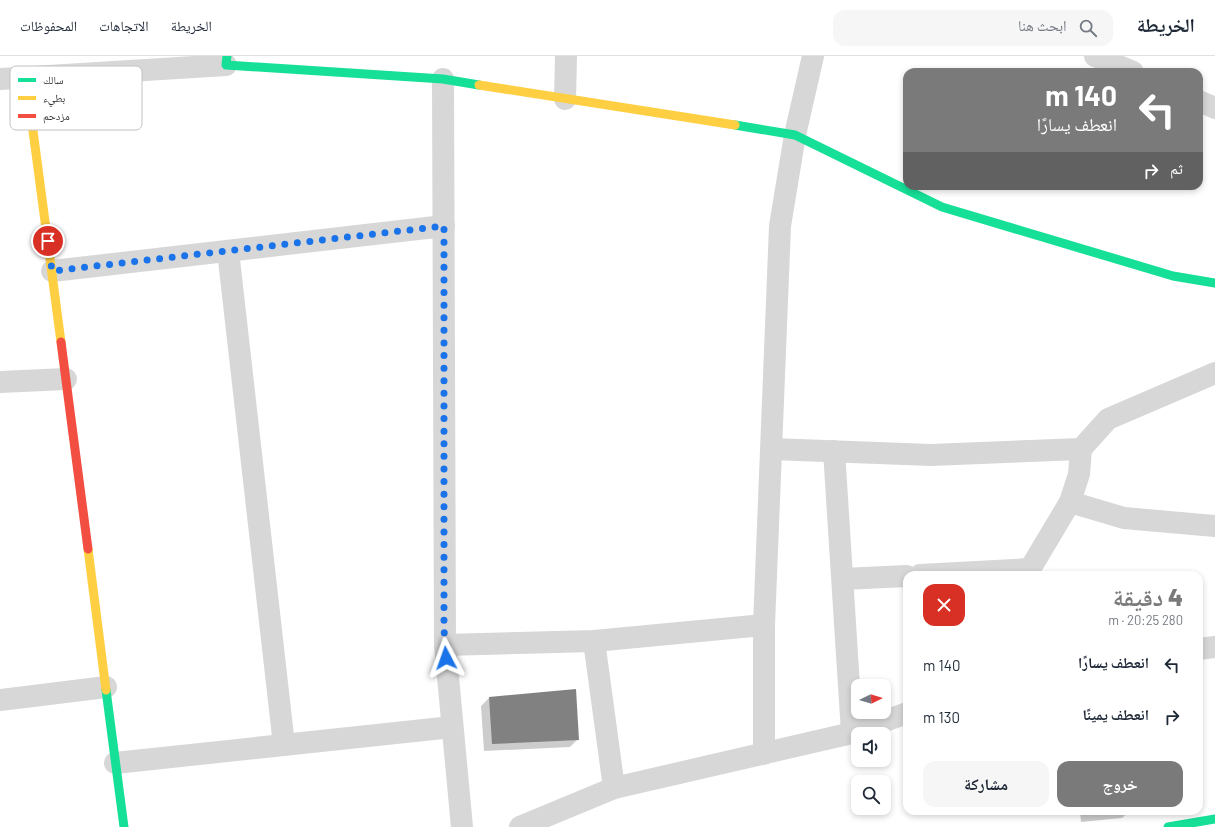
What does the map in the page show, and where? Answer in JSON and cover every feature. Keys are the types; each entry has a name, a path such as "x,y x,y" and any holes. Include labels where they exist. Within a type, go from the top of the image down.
{"street":[{"path":"565,99 566,56"},
{"path":"764,754 764,625 780,226 795,135 813,56"},
{"path":"1095,56 1124,68"},
{"path":"142,68 227,60 444,79 795,135 903,188"},
{"path":"0,79 10,79"},
{"path":"444,79 445,645 462,827"},
{"path":"1203,103 1215,108"},
{"path":"33,130 124,827"},
{"path":"907,190 942,207 1043,238 1173,276 1215,283"},
{"path":"52,271 444,226"},
{"path":"228,251 284,745"},
{"path":"1030,571 1070,502 1079,474 1082,449 1108,419 1215,373"},
{"path":"0,382 66,379"},
{"path":"772,449 931,455 1082,449"},
{"path":"834,451 852,727"},
{"path":"1070,502 1124,518 1215,526"},
{"path":"843,579 903,576"},
{"path":"445,645 594,641 764,625"},
{"path":"594,641 614,788"},
{"path":"1203,648 1215,647"},
{"path":"0,700 106,687"},
{"path":"868,727 903,714"},
{"path":"116,763 452,727"},
{"path":"520,827 614,788 851,733"},
{"path":"1168,827 1215,819"}],"building":[{"path":"576,689 579,740 492,744 489,697"}],"traffic: fast":[{"path":"227,56 226,65 443,79 479,85"},
{"path":"735,125 795,135 903,188"},
{"path":"907,190 942,207 1173,276 1215,283"},
{"path":"106,690 124,827"},
{"path":"1168,827 1215,819"}],"traffic: slow":[{"path":"479,85 735,125"},
{"path":"33,130 61,342"},
{"path":"88,549 106,690"}],"traffic: jam":[{"path":"61,342 88,549"}],"route":[{"path":"48,241 52,271 444,226 444,629 446,658"}]}
